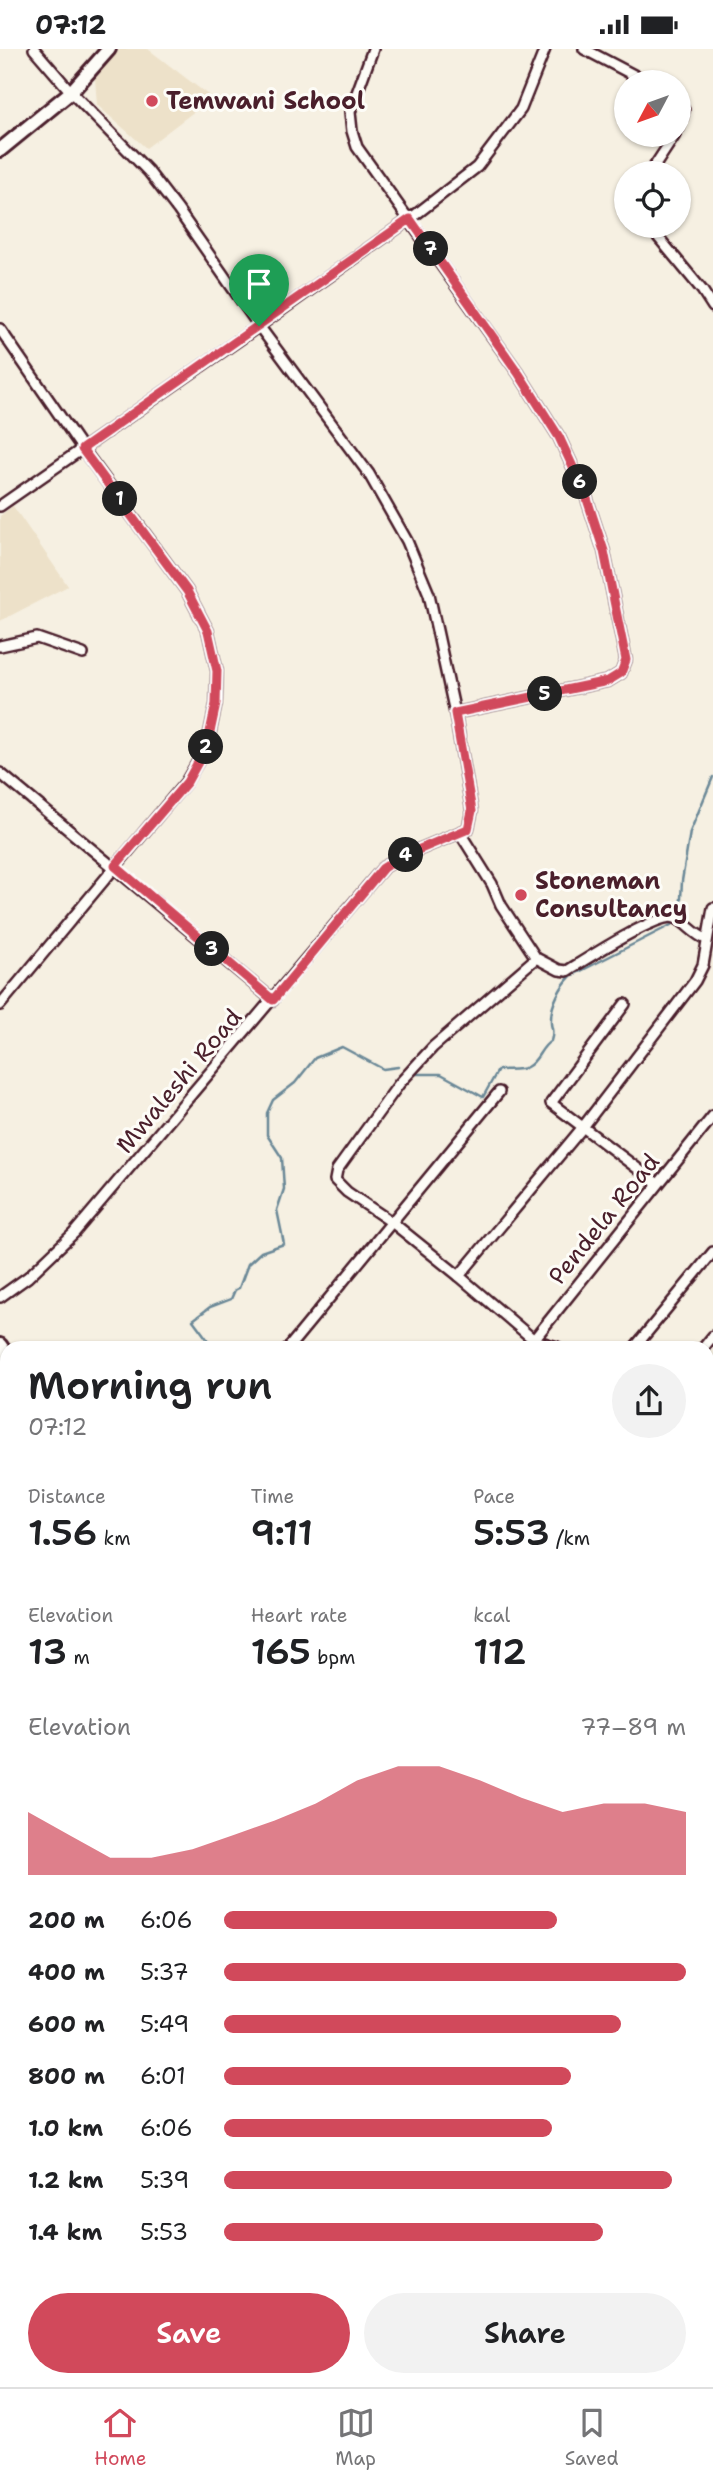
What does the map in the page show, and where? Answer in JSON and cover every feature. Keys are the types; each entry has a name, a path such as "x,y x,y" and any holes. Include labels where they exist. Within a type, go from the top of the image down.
{"main road":[{"path":"0,150 71,92 109,49"}],"street":[{"path":"34,49 71,92 148,171 369,474 407,541 429,594 455,713 472,811 468,829 460,833 492,884 501,905 536,958 559,970 567,971 647,924 668,917 676,918 696,935 706,939"},
{"path":"373,49 350,112 356,147 519,374 559,437 585,493 604,551 626,660 621,673 608,681 455,713"},
{"path":"0,506 410,219 477,167 521,109 545,49"},
{"path":"584,49 623,70"},
{"path":"659,238 702,289 713,307"},
{"path":"0,329 82,449 187,591 208,631 217,671 216,704 207,746 187,782 0,1005"},
{"path":"0,646 37,638 83,654"},
{"path":"0,773 273,1000"},
{"name":"Mwaleshi Road","path":"0,1297 28,1277 75,1233 383,868 401,857 460,833"},
{"path":"459,1276 583,1126 695,981 707,951 706,939 713,908"},
{"path":"528,1341 459,1276 335,1180 337,1170 399,1084 433,1047 536,958"},
{"path":"625,1004 551,1103 658,1184"},
{"path":"294,1341 499,1092"},
{"name":"Pendela Road","path":"533,1341 658,1184 711,1122"},
{"path":"640,1341 713,1252"}],"shaded area":[{"name":"Temwani School","path":"120,49 148,49 212,98 146,148 97,105 95,78"},
{"path":"13,506 68,586 0,621 0,516"}],"waterway":[{"path":"680,916 682,881 690,832 713,777"},
{"path":"415,1074 441,1074 483,1097 498,1070 527,1067 551,1041 551,1013 560,990 571,976 675,923 701,941"},
{"path":"209,1341 193,1320 210,1307 231,1299 239,1288 248,1264 261,1252 284,1244 277,1210 284,1189 282,1158 267,1135 267,1113 273,1100 295,1083 315,1058 342,1047 383,1069 398,1067"}],"place":[{"name":"Temwani School","path":"152,101"},
{"name":"Stoneman Consultancy","path":"521,895"}],"route":[{"path":"410,219 540,404 559,437 585,493 604,551 626,660 621,673 608,681 455,713 472,811 468,829 401,857 383,868 273,1000 115,866 187,782 207,746 216,704 217,671 208,631 187,591 82,449 259,326 410,219"}]}
